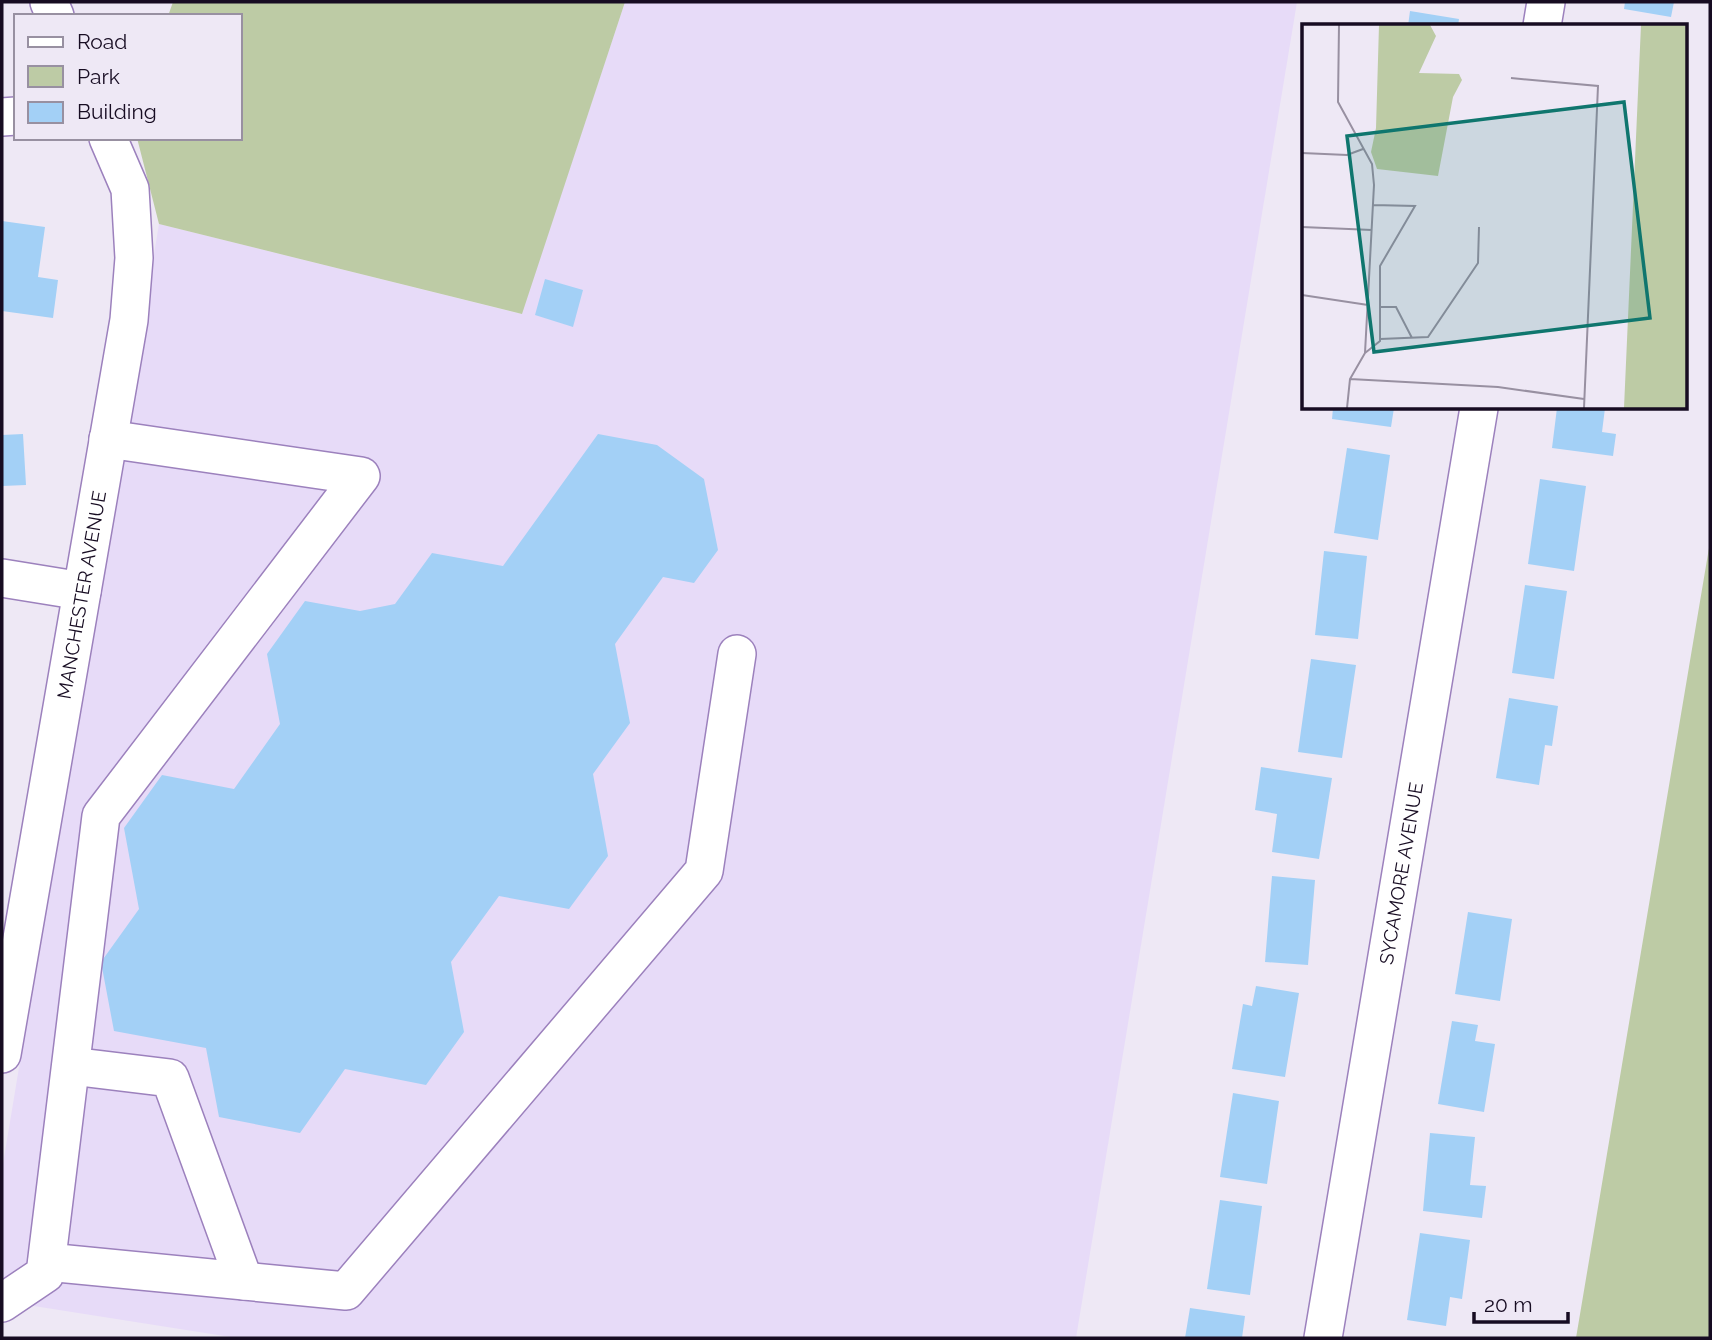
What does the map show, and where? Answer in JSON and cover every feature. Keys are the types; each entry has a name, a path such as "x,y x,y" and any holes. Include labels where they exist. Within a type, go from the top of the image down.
{"street":[{"path":"1542,24 1546,2"},
{"name":"MANCHESTER AVENUE","path":"2,1048 129,320 134,258 130,189 109,140"},
{"name":"SYCAMORE AVENUE","path":"1323,1338 1479,410"},
{"path":"2,1303 45,1274 101,816 361,476 108,439"},
{"path":"2,578 82,591"},
{"path":"47,1262 346,1290 704,871 737,654"},
{"path":"71,1066 170,1078 244,1281"}],"shaded area":[{"path":"625,2 1297,2 1076,1338 237,1338 2,1301 2,1170 159,224 521,314"}],"green space":[{"path":"173,2 625,2 522,314 159,224 138,140 242,140 242,14 169,14"},
{"path":"1710,542 1710,1338 1576,1338"}],"building":[{"path":"1625,2 1674,2 1671,17 1624,9"},
{"path":"1410,11 1459,19 1458,24 1408,24"},
{"path":"2,221 45,227 38,277 58,280 53,318 2,311"},
{"path":"545,279 583,290 573,327 535,315"},
{"path":"1333,410 1394,410 1391,427 1332,419"},
{"path":"1557,410 1605,410 1602,432 1616,434 1613,456 1552,448"},
{"path":"23,434 26,485 2,486 2,435"},
{"path":"598,434 657,445 704,479 718,550 694,583 663,577 615,644 630,723 593,774 608,856 569,909 499,896 451,962 464,1032 426,1085 345,1069 300,1133 219,1117 206,1048 114,1031 101,962 139,909 124,828 162,775 234,789 280,724 267,654 305,601 360,611 395,604 432,553 503,566"},
{"path":"1347,448 1390,455 1378,540 1334,533"},
{"path":"1540,479 1586,486 1574,571 1528,564"},
{"path":"1324,551 1367,556 1358,639 1315,635"},
{"path":"1525,585 1567,591 1554,679 1512,673"},
{"path":"1311,659 1356,665 1342,758 1298,752"},
{"path":"1509,698 1558,706 1552,746 1545,745 1539,785 1496,778"},
{"path":"1261,767 1332,778 1319,859 1272,852 1277,814 1255,810"},
{"path":"1272,876 1315,880 1308,965 1265,962"},
{"path":"1468,912 1512,919 1500,1001 1455,994"},
{"path":"1256,986 1299,993 1285,1077 1232,1069 1243,1004 1252,1006"},
{"path":"1452,1021 1478,1025 1475,1041 1495,1044 1484,1112 1438,1104"},
{"path":"1233,1093 1279,1101 1267,1184 1220,1177"},
{"path":"1430,1133 1475,1137 1470,1185 1486,1186 1482,1218 1423,1211"},
{"path":"1220,1200 1262,1206 1250,1295 1207,1289"},
{"path":"1420,1233 1470,1240 1462,1299 1450,1297 1446,1326 1407,1320"},
{"path":"1190,1308 1245,1316 1242,1338 1185,1338"}]}
